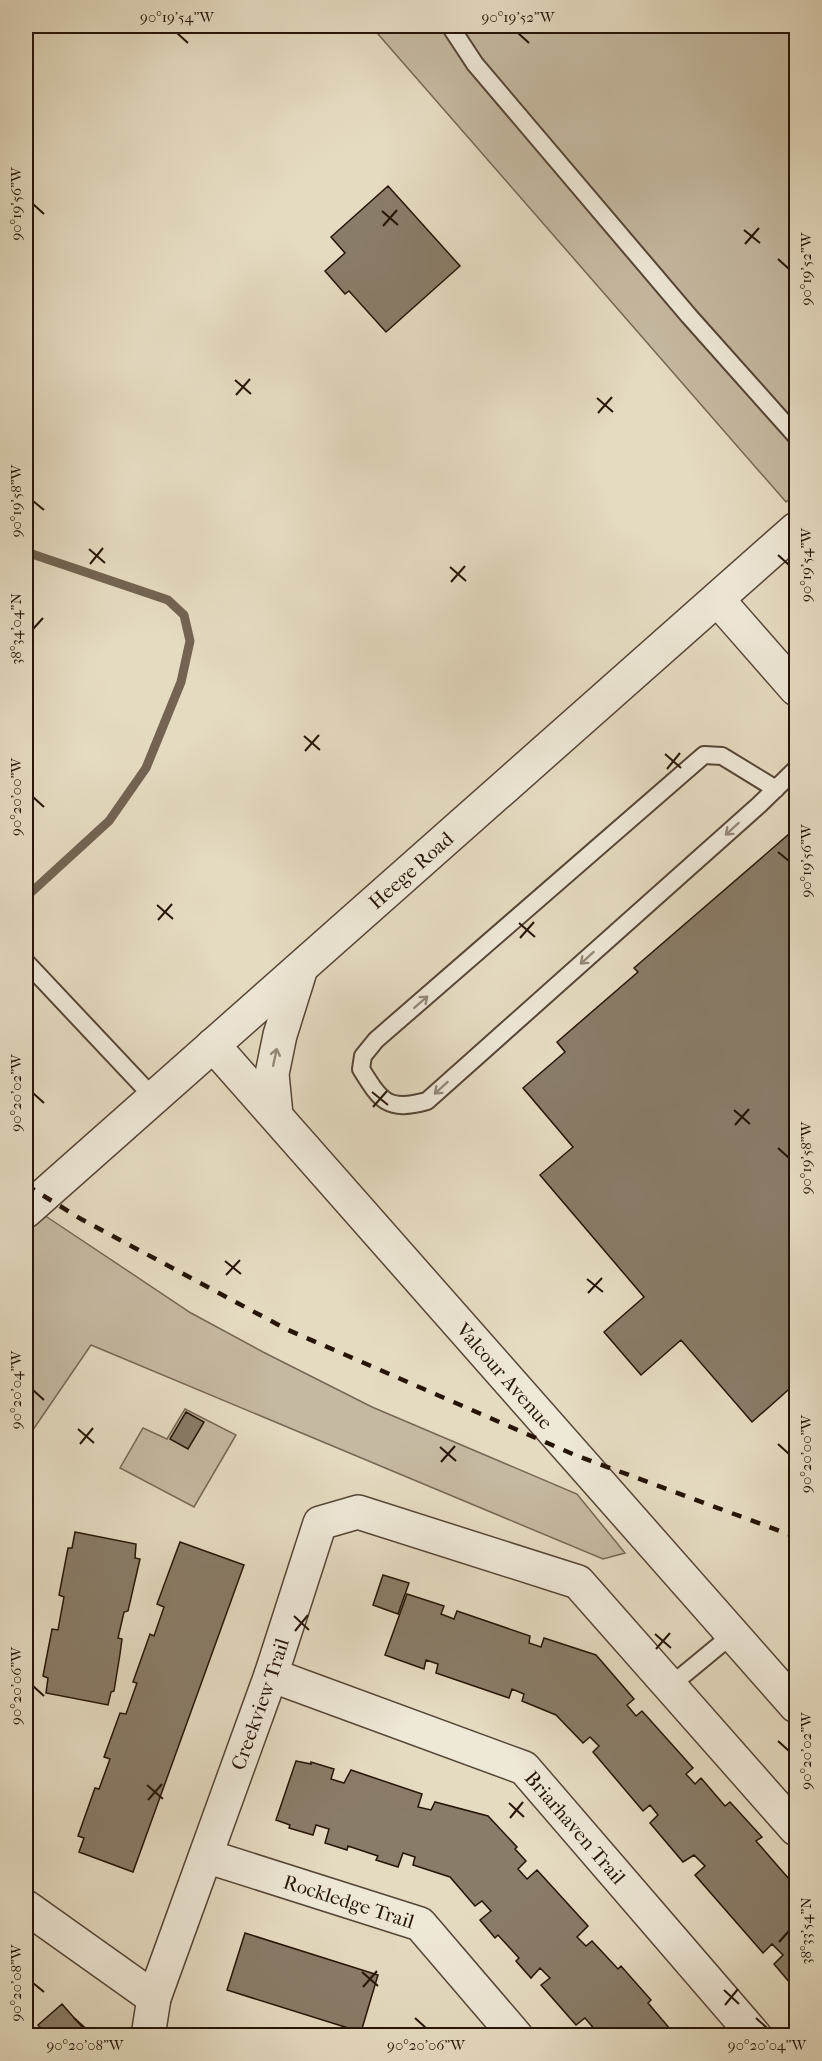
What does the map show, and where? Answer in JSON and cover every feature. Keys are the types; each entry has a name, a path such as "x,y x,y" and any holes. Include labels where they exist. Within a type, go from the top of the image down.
{"street":[{"name":"Heege Road","path":"26,1211 796,529"},
{"path":"718,600 796,689"},
{"path":"276,1115 272,1074 280,1035 302,967"},
{"name":"Valcour Avenue","path":"213,1045 796,1706"},
{"name":"Creekview Trail","path":"148,2036 154,1998 271,1675 320,1523 358,1512 578,1582 796,1829"},
{"name":"Briarhaven Trail","path":"271,1675 524,1768 754,2036"},
{"name":"Rockledge Trail","path":"206,1856 420,1924 516,2036"},
{"path":"26,1906 154,1998"}],"lane":[{"path":"450,26 475,64 689,316 796,436"},
{"path":"776,789 722,756 704,755 376,1040 363,1056 361,1069 375,1091 390,1104 406,1107 427,1101 776,789 796,769"},
{"path":"26,962 154,1098"},
{"path":"670,1686 733,1634"}],"shaded area":[{"path":"371,26 796,26 796,493 786,502"},
{"path":"44,1215 191,1313 263,1352 372,1407 577,1494 625,1553 603,1559 91,1345 26,1440 26,1231"},
{"path":"185,1409 236,1435 194,1507 120,1468 143,1428 167,1439"}],"building":[{"path":"388,186 460,266 386,332 349,291 345,294 325,271 345,253 331,237"},
{"path":"796,828 796,1383 752,1422 681,1340 641,1375 604,1332 644,1297 540,1175 573,1147 523,1088 565,1052 557,1042 638,972 634,968"},
{"path":"186,1412 204,1422 188,1449 170,1439"},
{"path":"75,1532 136,1544 135,1558 140,1559 128,1611 124,1612 118,1638 122,1639 120,1654 114,1691 111,1692 108,1705 46,1693 48,1678 43,1676 52,1629 58,1630 64,1597 59,1595 68,1548 72,1548"},
{"path":"180,1542 244,1565 133,1872 79,1852 84,1838 78,1836 95,1788 99,1789 110,1759 104,1757 120,1713 126,1714 137,1683 133,1682 150,1634 154,1636 164,1607 157,1604"},
{"path":"383,1575 409,1583 398,1614 373,1605"},
{"path":"407,1594 444,1606 441,1614 454,1619 457,1611 530,1636 529,1643 541,1647 544,1638 596,1655 634,1699 627,1705 636,1716 642,1711 693,1768 686,1774 695,1784 701,1778 725,1806 730,1802 762,1837 756,1841 796,1887 796,1990 774,1964 783,1955 772,1944 763,1953 695,1875 705,1866 694,1855 683,1862 650,1823 658,1815 650,1805 643,1811 593,1752 599,1746 590,1737 583,1743 556,1715 522,1701 524,1694 512,1689 509,1698 436,1673 438,1664 426,1660 424,1669 385,1655"},
{"path":"296,1761 311,1764 311,1762 334,1769 331,1779 344,1783 351,1770 422,1794 418,1807 431,1810 435,1802 488,1816 517,1847 515,1849 526,1861 518,1869 527,1879 537,1870 588,1926 577,1937 586,1946 592,1941 618,1969 621,1966 651,2000 648,2003 676,2036 591,2036 596,2031 585,2018 576,2025 541,1985 550,1978 540,1968 531,1978 516,1961 519,1958 498,1935 495,1938 480,1920 491,1911 482,1901 475,1906 450,1877 413,1865 415,1857 403,1853 398,1867 376,1860 378,1856 348,1846 347,1850 325,1843 329,1829 316,1825 313,1835 289,1828 290,1825 276,1820"},
{"path":"245,1933 378,1975 361,2032 227,1990"},
{"path":"62,2004 90,2036 48,2036 38,2025"}],"waterway":[{"path":"26,552 168,600 184,615 190,641 181,682 146,768 109,821 26,897"}],"railway":[{"path":"26,1185 81,1219 286,1329 575,1455 796,1537"}]}
